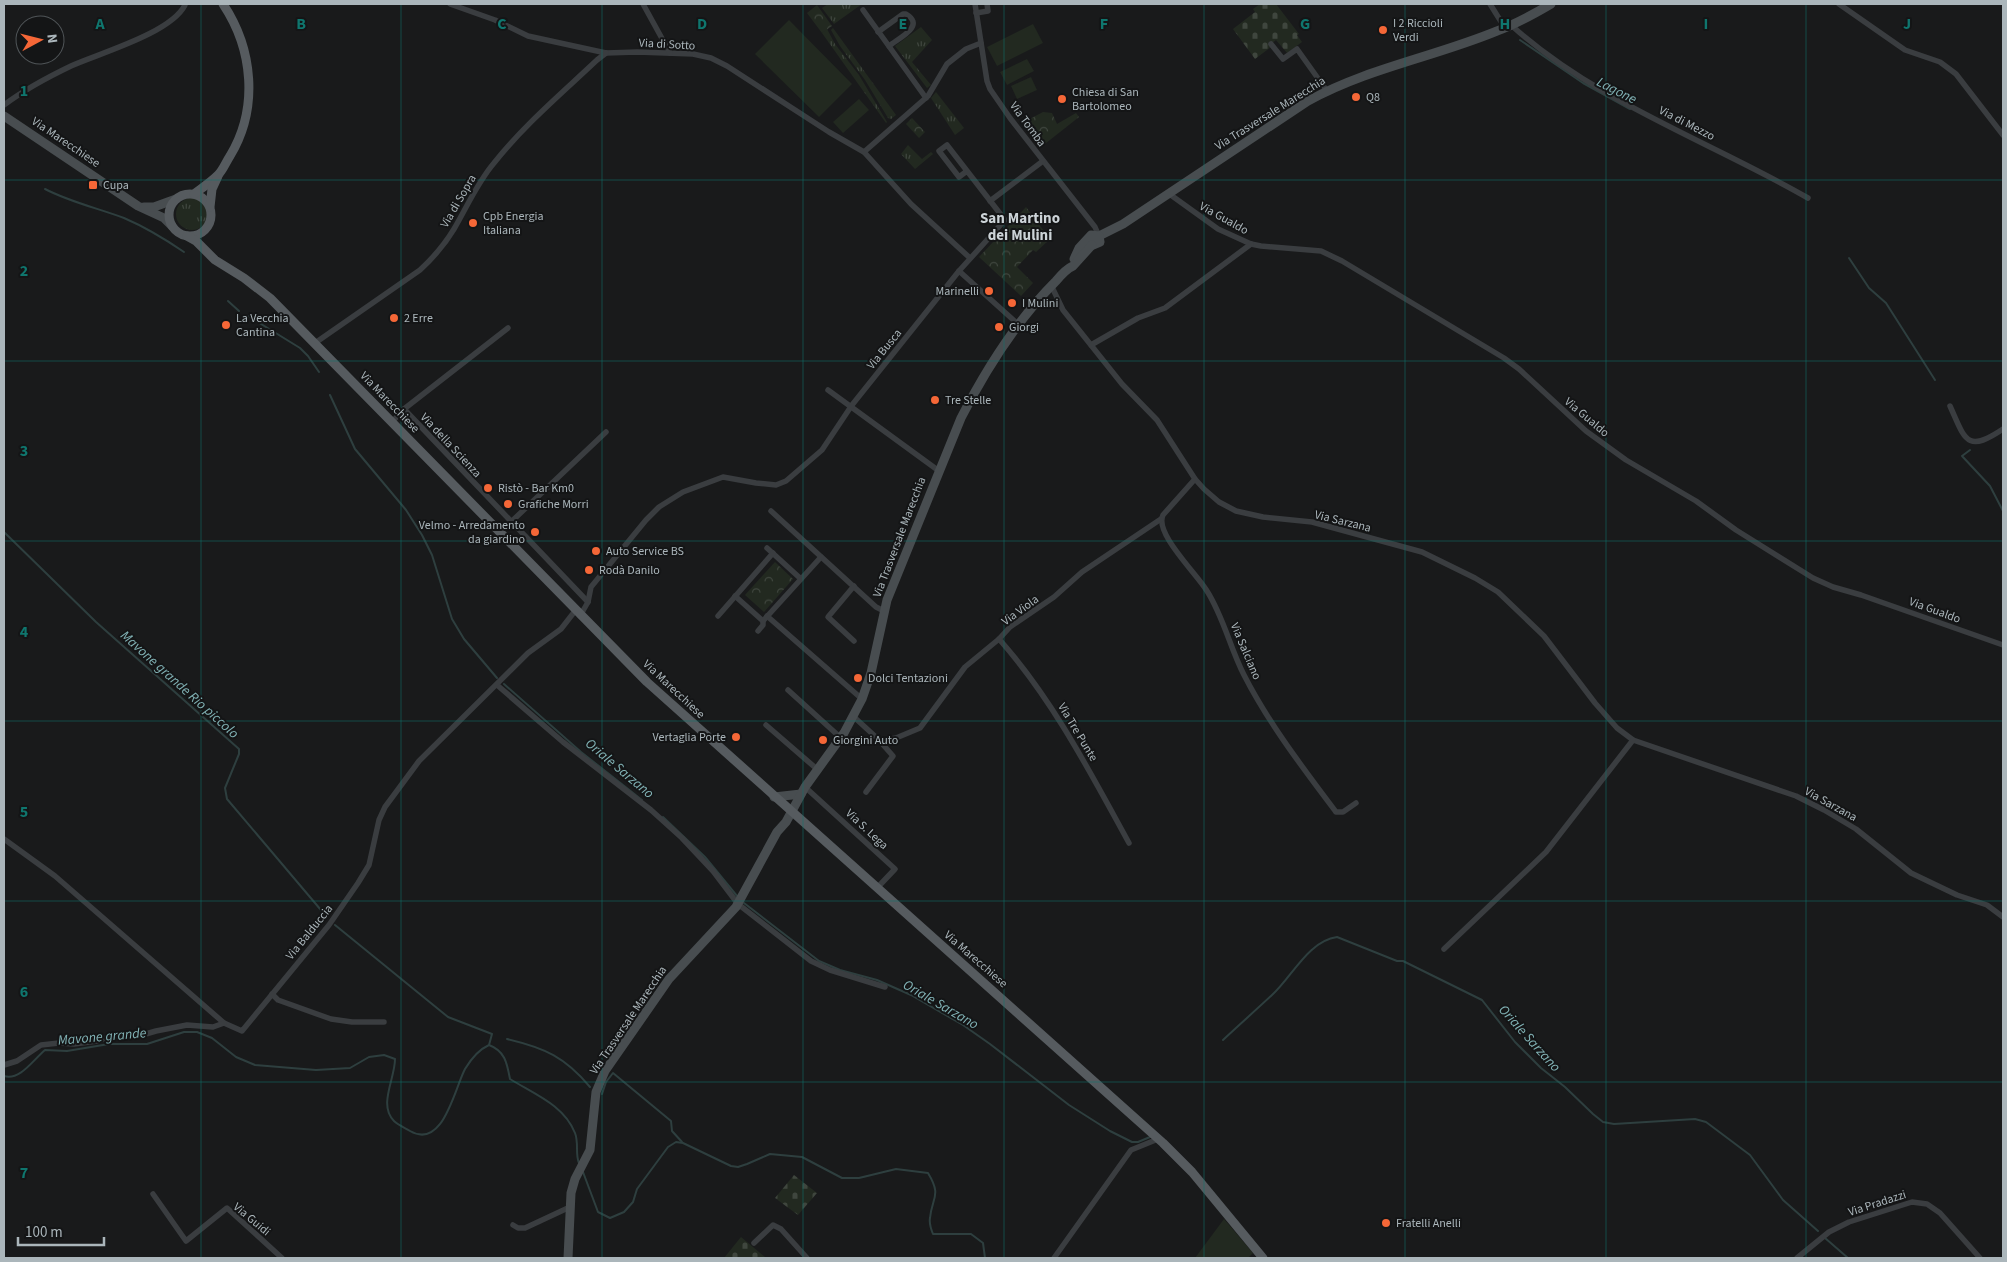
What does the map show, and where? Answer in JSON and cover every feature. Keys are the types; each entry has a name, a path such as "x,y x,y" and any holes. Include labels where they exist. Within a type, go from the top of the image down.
{"main road":[{"path":"215,260 207,246 207,228 211,214 212,189 242,132 249,96 249,78 245,52 240,36 223,4"},
{"name":"Via Trasversale Marecchia","path":"568,1258 570,1208 575,1179 590,1150 596,1092 605,1071 669,979 738,904 777,832 854,717 871,672 884,611 896,575 961,418 974,392 1019,325 1052,285 1070,267 1079,248 1123,224 1326,91 1364,75 1508,26 1551,4"},
{"name":"Via Marecchiese","path":"4,116 138,206 158,214 172,226"},
{"path":"194,194 218,175"},
{"path":"138,206 154,206 181,196 194,194 200,196 210,207"},
{"path":"176,199 169,212 172,226 176,231 187,236 198,235 207,228"},
{"name":"Via Marecchiese","path":"187,236 196,241 215,260 244,278 270,298 647,682 1158,1139 1192,1172 1263,1258"},
{"path":"774,797 803,791"}],"street":[{"name":"Via di Sotto","path":"450,4 494,20 528,36 606,54 617,52 670,53 711,58 767,90 829,132 864,152"},
{"path":"643,4 670,53"},
{"name":"Via Tomba","path":"975,4 987,81 990,89 1087,218 1095,239"},
{"path":"976,13 988,11 987,4"},
{"name":"Via di Mezzo","path":"1490,4 1508,26 1596,88 1771,177 1808,198"},
{"path":"1839,4 1905,50 1940,62 1956,74 2003,136"},
{"path":"4,105 42,81 69,67 164,26 179,14 185,5"},
{"path":"863,10 926,98"},
{"path":"878,32 903,14 913,18 913,29 889,46"},
{"path":"970,258 911,204 864,152 926,98 947,64 966,49 981,42"},
{"path":"1272,44 1283,59 1297,50 1326,91"},
{"name":"Via di Sopra","path":"315,343 420,270 432,258 455,228 481,181 494,162 540,114 597,60 606,54"},
{"path":"967,171 959,177 939,151 947,145 967,171 990,201 1043,161"},
{"name":"Via Gualdo","path":"1168,194 1218,229 1251,244 1321,251 1342,261 1504,358 1586,432 1626,460 1696,500 1736,530 1812,578 2003,645"},
{"name":"Via Busca","path":"578,613 588,602 591,587 659,507 683,492 723,477 776,485 786,481 822,450 852,405 959,271 1005,220 990,201"},
{"path":"1091,345 1138,318 1165,308 1251,244"},
{"path":"959,271 1019,325"},
{"name":"Via Sarzana","path":"1052,285 1063,310 1122,384 1157,420 1195,479 1219,502 1236,511 1270,518 1312,522 1422,552 1475,578 1498,592 1544,636 1594,703 1617,728 1633,740 1796,796 1856,829 1911,873 1957,895 1987,905 2003,917"},
{"name":"Via della Scienza","path":"392,422 404,409 508,328"},
{"name":"Via Trasversale Marecchia","path":"828,390 852,405 939,471"},
{"path":"1950,406 1964,437 1970,441 1980,442 2003,429"},
{"name":"Via della Scienza","path":"404,409 588,602"},
{"path":"511,522 606,432"},
{"path":"1161,519 1195,479"},
{"path":"771,512 876,607 884,611"},
{"name":"Via Viola","path":"878,739 896,738 920,728 965,667 1010,627 1054,598 1082,572 1161,519"},
{"name":"Via Salciano","path":"1161,519 1163,532 1207,590 1221,615 1243,673 1274,726 1336,812 1343,812 1356,803"},
{"path":"767,548 801,579"},
{"path":"718,616 773,553"},
{"path":"758,631 763,625 765,618 821,557"},
{"path":"854,586 828,617 854,641"},
{"path":"735,596 765,618 862,699"},
{"name":"Via Balduccia","path":"224,1023 242,1031 329,925 369,864 379,820 384,807 419,761 528,653 561,629 578,613"},
{"name":"Via Tre Punte","path":"999,638 1037,684 1076,746 1129,843"},
{"path":"497,685 563,742 651,810 682,838 713,871 738,904 811,961 830,970 885,987"},
{"path":"788,690 841,738"},
{"path":"854,717 893,756 866,792"},
{"path":"766,725 818,770"},
{"path":"1444,949 1546,852 1633,740"},
{"name":"Via S. Lega","path":"803,791 895,868 877,888"},
{"path":"4,839 54,876 224,1023 213,1027 188,1025 139,1036 112,1036 97,1041 41,1045 17,1061 4,1065"},
{"path":"272,994 278,1000 331,1019 352,1022 384,1022"},
{"path":"1054,1258 1131,1150 1158,1139"},
{"name":"Via Guidi","path":"153,1194 186,1241 227,1208 282,1258"},
{"name":"Via Pradazzi","path":"1797,1258 1829,1232 1849,1222 1912,1202 1927,1204 1940,1212 1980,1258"},
{"path":"513,1225 518,1228 524,1228 570,1208"},
{"path":"754,1243 773,1225 807,1258"}],"green space":[{"path":"828,4 862,4 834,24 822,8"},
{"path":"1260,4 1276,4 1299,34 1297,35 1302,42 1287,53 1276,40 1270,45 1271,47 1255,59 1233,29 1255,12 1253,9"},
{"path":"817,5 832,26 822,33 807,13"},
{"path":"789,20 852,84 819,117 755,54"},
{"path":"1033,24 1043,43 997,66 987,47"},
{"path":"921,27 932,40 912,62 931,85 927,88 895,46"},
{"path":"833,28 896,115 891,119 888,118 865,80 840,46 831,30"},
{"path":"827,29 835,44 859,75 886,123 822,33"},
{"path":"1027,59 1034,71 1007,85 1000,72"},
{"path":"1031,77 1037,90 1017,99 1011,86"},
{"path":"936,92 964,128 955,135 931,98"},
{"path":"859,99 869,110 843,133 833,122"},
{"path":"1043,112 1052,113 1057,124 1076,113 1079,117 1041,147 1022,123"},
{"path":"912,118 925,132 919,138 906,124"},
{"path":"908,145 922,159 931,152 933,154 915,169 901,154"},
{"path":"192,198 203,203 208,214 203,225 192,230 181,225 176,214 181,203"},
{"path":"1026,207 1050,239 1036,252 1033,250 1017,267 1033,283 1021,296 979,257"},
{"path":"775,562 793,579 764,612 745,595"},
{"path":"794,1175 817,1193 798,1215 775,1198"},
{"path":"1224,1219 1253,1253 1248,1258 1195,1258"},
{"path":"741,1237 765,1257 724,1258"}],"waterway":[{"name":"Lagone","path":"1520,40 1583,83 1630,109"},
{"name":"Oriale Sarzano","path":"45,189 64,198 124,218 155,233 184,252"},
{"name":"Lagone","path":"1849,258 1869,288 1886,303 1935,380"},
{"name":"Oriale Sarzano","path":"228,301 239,311"},
{"name":"Oriale Sarzano","path":"248,316 300,348 319,372"},
{"name":"Oriale Sarzano","path":"330,395 355,449 406,510 422,535 432,555 452,619 464,639 497,678"},
{"name":"Lagone","path":"1970,450 1962,456 1990,486 2003,511"},
{"name":"Mavone grande Rio piccolo","path":"4,532 96,622 239,749 239,754 225,788 227,799 326,916"},
{"name":"Oriale Sarzano","path":"504,684 581,752 642,800"},
{"name":"Oriale Sarzano","path":"663,817 705,857 737,896"},
{"name":"Oriale Sarzano","path":"744,903 819,961 840,970 877,980 911,995 963,1025 1069,1105 1110,1131 1132,1142 1138,1142 1150,1137"},
{"name":"Mavone grande Rio piccolo","path":"335,925 448,1017 492,1034 489,1045"},
{"name":"Oriale Sarzano","path":"1223,1040 1279,988 1309,952 1317,945 1337,937 1397,961 1403,961 1482,1000 1515,1042 1541,1068 1603,1122 1614,1124 1695,1119 1706,1122 1750,1155 1783,1200 1818,1231"},
{"name":"Mavone grande","path":"4,1076 10,1077 21,1073 45,1050 67,1051 109,1044 147,1044 184,1032 197,1032 212,1038 236,1057 255,1065 316,1070 350,1068 369,1057 384,1055 395,1059 387,1100 389,1115 400,1125 421,1135 431,1132 439,1125 446,1115 467,1065 478,1052 489,1045 502,1054 510,1079 547,1101 564,1115 575,1133 579,1163"},
{"name":"Mavone grande","path":"507,1039 532,1046 553,1055 572,1068 590,1087"},
{"name":"Mavone grande","path":"602,1094 606,1082 613,1073 671,1121 672,1131 682,1142"},
{"name":"Mavone grande","path":"583,1172 598,1212 610,1218 624,1212 633,1202 637,1189 668,1147 676,1142 683,1143 731,1166 738,1167 770,1154 802,1157 842,1178 859,1178 896,1169 928,1173 935,1192 930,1220 933,1234 971,1234 983,1243 985,1258"},
{"name":"Oriale Sarzano","path":"1825,1238 1848,1258"}],"place":[{"name":"I 2 Riccioli Verdi","path":"1383,30"},
{"name":"Q8","path":"1356,97"},
{"name":"Chiesa di San Bartolomeo","path":"1062,99"},
{"name":"Cupa","path":"93,185"},
{"name":"Cpb Energia Italiana","path":"473,223"},
{"name":"Marinelli","path":"989,291"},
{"name":"I Mulini","path":"1012,303"},
{"name":"2 Erre","path":"394,318"},
{"name":"La Vecchia Cantina","path":"226,325"},
{"name":"Giorgi","path":"999,327"},
{"name":"Tre Stelle","path":"935,400"},
{"name":"Ristò - Bar Km0","path":"488,488"},
{"name":"Grafiche Morri","path":"508,504"},
{"name":"Velmo - Arredamento da giardino","path":"535,532"},
{"name":"Auto Service BS","path":"596,551"},
{"name":"Rodà Danilo","path":"589,570"},
{"name":"Dolci Tentazioni","path":"858,678"},
{"name":"Vertaglia Porte","path":"736,737"},
{"name":"Giorgini Auto","path":"823,740"},
{"name":"Fratelli Anelli","path":"1386,1223"}],"district":[{"name":"San Martino dei Mulini","path":"1020,226"}]}
